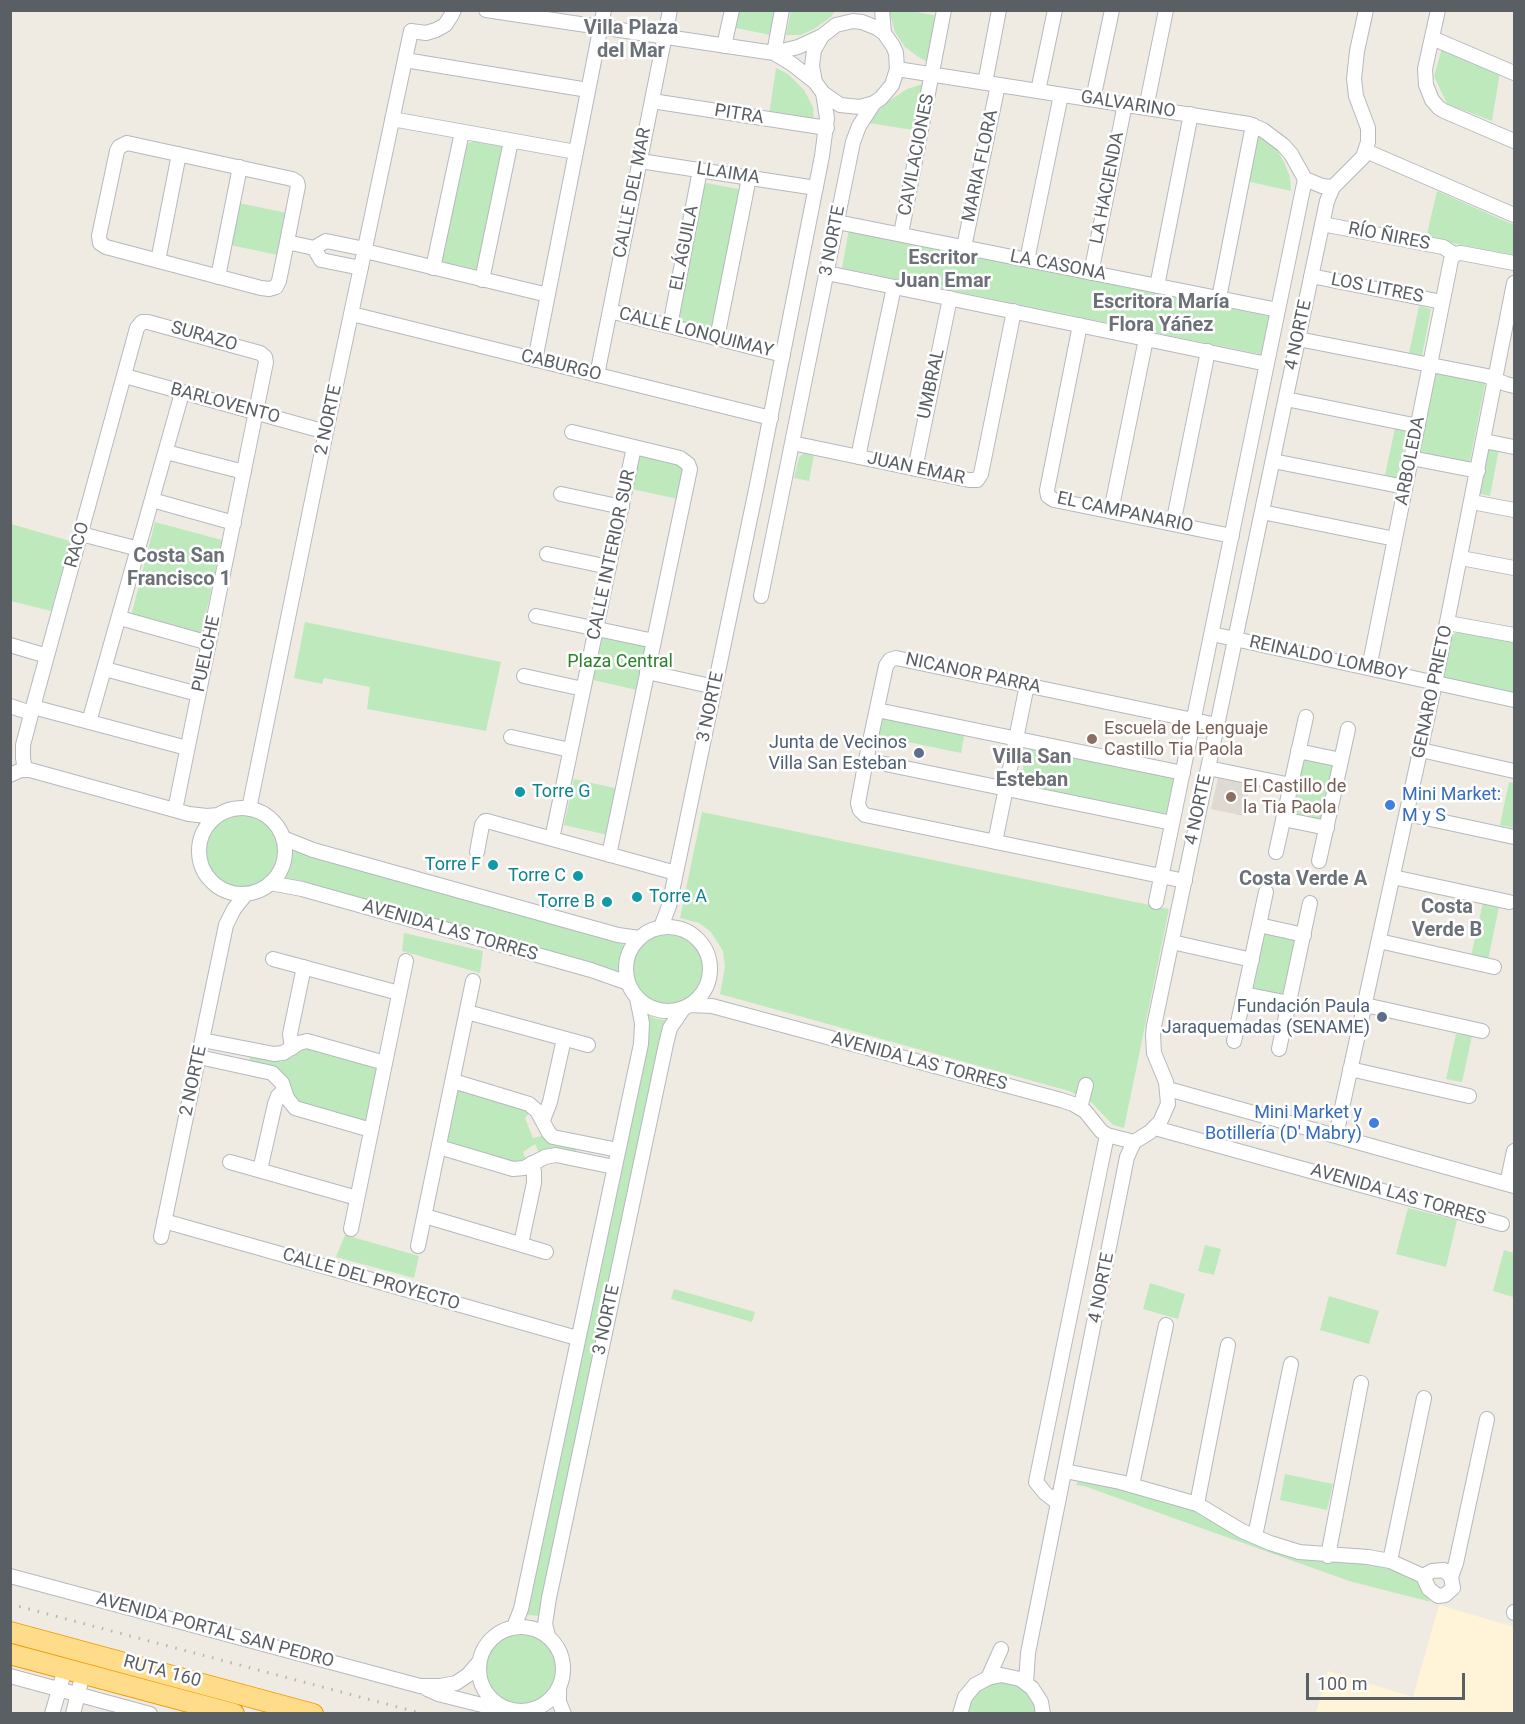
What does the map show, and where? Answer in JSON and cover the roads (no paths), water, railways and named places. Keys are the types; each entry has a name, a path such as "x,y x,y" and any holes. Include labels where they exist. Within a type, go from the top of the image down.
{"highway":[{"name":"RUTA 160","path":"10,1632 313,1713"},
{"path":"74,1671 70,1659 79,1650"},
{"name":"RUTA 160","path":"10,1654 234,1713"}],"street":[{"name":"2 NORTE","path":"249,809 411,31 426,33 436,30 445,25 454,10"},
{"path":"486,10 546,15 601,27 774,53 798,47 822,36 836,25 847,10"},
{"path":"535,360 604,10"},
{"name":"CALLE DEL MAR","path":"597,375 670,10"},
{"path":"724,46 732,10"},
{"path":"774,53 782,10"},
{"path":"882,10 884,33"},
{"name":"CAVILACIONES","path":"901,234 944,10"},
{"name":"MARIA FLORA","path":"964,247 992,84 999,10"},
{"path":"1038,91 1055,10"},
{"path":"1093,99 1112,10"},
{"path":"1146,108 1166,10"},
{"path":"1366,10 1354,70 1356,96 1368,128 1369,136 1365,151 1515,214"},
{"path":"1438,10 1425,76 1435,105 1515,141"},
{"path":"1432,38 1441,27 1448,10"},
{"path":"774,53 792,64 834,102 860,107 874,103 892,85 897,69 893,46 884,33 862,22 853,21 836,25"},
{"path":"819,87 813,74 812,58 822,36"},
{"path":"1432,38 1515,73"},
{"path":"405,60 588,90"},
{"name":"GALVARINO","path":"897,69 1253,125 1271,135 1286,148 1305,179"},
{"name":"3 NORTE","path":"661,927 676,873 771,418 816,188 827,118 819,87"},
{"path":"1027,260 1061,94"},
{"name":"PITRA","path":"652,101 826,128"},
{"name":"3 NORTE","path":"762,596 853,142 859,126 874,103"},
{"name":"LA HACIENDA","path":"1091,273 1125,104"},
{"path":"1157,286 1191,114"},
{"path":"392,119 576,152"},
{"path":"1219,298 1253,125"},
{"path":"434,268 462,132"},
{"path":"482,280 512,141"},
{"path":"127,144 179,154 297,182 287,242 276,286 269,289 261,288 106,247 100,243 99,236 119,147 127,144"},
{"name":"4 NORTE","path":"1168,1089 1154,1053 1153,1035 1311,276 1327,201 1333,187 1358,162 1365,151"},
{"path":"158,261 179,154"},
{"name":"LLAIMA","path":"640,160 816,188"},
{"path":"218,277 240,167"},
{"name":"EL ÁGUILA","path":"670,326 700,170"},
{"path":"717,338 749,178"},
{"path":"1305,179 1322,186 1333,187"},
{"name":"4 NORTE","path":"1156,902 1305,179"},
{"name":"LA CASONA","path":"837,222 1278,310"},
{"name":"RÍO ÑIRES","path":"1322,224 1443,248 1454,254 1461,253 1515,263"},
{"path":"287,242 314,248 326,242 548,295"},
{"path":"314,248 321,260 361,268"},
{"name":"ARBOLEDA","path":"1370,668 1450,260 1454,254"},
{"path":"827,273 1267,364"},
{"name":"LOS LITRES","path":"1311,276 1442,302"},
{"name":"GENARO PRIETO","path":"1336,1135 1436,683 1496,380 1511,322 1515,283"},
{"path":"858,457 894,287"},
{"name":"UMBRAL","path":"915,469 950,298"},
{"name":"CALLE LONQUIMAY","path":"610,311 783,355"},
{"name":"JUAN EMAR","path":"792,443 972,481 977,480 980,476 1014,311"},
{"name":"CABURGO","path":"352,314 771,418"},
{"name":"SURAZO","path":"141,322 260,353 265,357"},
{"name":"RACO","path":"25,770 23,745 32,710 137,328 141,322"},
{"name":"EL CAMPANARIO","path":"1080,325 1047,493 1050,499 1232,536"},
{"path":"1111,511 1146,339"},
{"path":"1298,339 1487,376 1515,386"},
{"path":"1173,524 1208,351"},
{"name":"PUELCHE","path":"182,812 187,748 266,365 265,357"},
{"name":"BARLOVENTO","path":"125,376 326,432"},
{"path":"89,722 182,393"},
{"path":"1286,399 1418,426"},
{"path":"572,432 680,458 688,464 689,472 609,855"},
{"path":"1484,441 1515,447"},
{"name":"CALLE INTERIOR SUR","path":"552,839 634,447"},
{"path":"166,452 244,472"},
{"path":"1411,458 1478,471"},
{"path":"1273,460 1406,487"},
{"path":"757,485 783,490"},
{"path":"561,494 622,507"},
{"path":"152,500 234,523"},
{"path":"1472,502 1515,510"},
{"path":"1262,512 1395,539"},
{"path":"81,534 139,549"},
{"path":"547,554 609,567"},
{"path":"1461,558 1515,568"},
{"path":"536,616 654,641"},
{"path":"120,618 209,643"},
{"path":"1448,623 1515,635"},
{"name":"REINALDO LOMBOY","path":"1212,634 1515,700"},
{"path":"10,645 47,656"},
{"name":"NICANOR PARRA","path":"1185,881 865,815 858,803 866,760 886,666 890,660 896,658 1217,725"},
{"path":"105,669 198,694"},
{"path":"647,672 715,687"},
{"path":"524,676 583,689"},
{"path":"995,842 1027,685"},
{"path":"10,706 89,722 187,748"},
{"path":"877,710 1183,773"},
{"path":"1276,852 1306,717"},
{"path":"1319,861 1348,729"},
{"path":"511,737 570,750"},
{"path":"1421,750 1515,771"},
{"path":"1298,751 1341,760"},
{"path":"866,760 1172,823"},
{"path":"1208,768 1291,785"},
{"path":"10,775 25,770 35,771 198,816 218,815 233,809 249,809 264,814 280,831 285,850 278,874 259,891 246,894 230,893 216,886 205,873 199,849 203,833 218,815"},
{"path":"182,812 196,821 203,833"},
{"path":"1407,814 1515,837"},
{"path":"1284,819 1327,828"},
{"path":"477,852 482,825 487,821 676,873"},
{"path":"283,838 313,850 615,934 639,938"},
{"path":"1393,877 1509,902"},
{"name":"AVENIDA LAS TORRES","path":"270,883 314,892 597,972 628,983"},
{"name":"2 NORTE","path":"216,886 223,902 226,925"},
{"path":"1234,1041 1266,892"},
{"name":"2 NORTE","path":"161,1237 226,925 234,909 246,894"},
{"path":"1279,1050 1311,903"},
{"path":"1259,925 1304,935"},
{"path":"661,927 675,927 688,932 707,953 710,972 699,998 687,1007 669,1012 655,1010 637,998 628,983 626,963 631,949 639,938 661,927"},
{"path":"1379,941 1494,967"},
{"path":"1172,942 1252,960"},
{"path":"273,959 399,993"},
{"path":"351,1228 406,961"},
{"path":"292,1048 290,1034 304,967"},
{"path":"418,1246 473,981"},
{"path":"1244,994 1289,1004"},
{"name":"3 NORTE","path":"514,1627 521,1609 642,1034 642,1014 637,998"},
{"name":"AVENIDA LAS TORRES","path":"687,1007 701,1005 723,1009 1061,1100 1080,1108 1107,1135"},
{"path":"1365,1005 1482,1031"},
{"name":"3 NORTE","path":"564,1713 559,1702 562,1660 559,1651 548,1636 545,1618 666,1044 670,1028 687,1007"},
{"path":"467,1012 588,1046"},
{"path":"543,1120 550,1102 564,1039"},
{"path":"202,1040 274,1054 283,1053 307,1041 385,1063"},
{"path":"199,1056 268,1071 279,1079 288,1102 295,1108 371,1130"},
{"path":"1350,1069 1469,1096"},
{"path":"453,1081 529,1104 537,1111 549,1133 558,1139 618,1150"},
{"path":"1080,1108 1086,1085"},
{"path":"1107,1135 1134,1142 1155,1128 1167,1109 1168,1089 1511,1184 1515,1151"},
{"path":"260,1170 275,1104 278,1096 284,1091"},
{"name":"AVENIDA LAS TORRES","path":"1155,1128 1502,1224"},
{"name":"4 NORTE","path":"1058,1503 1036,1482 1107,1135"},
{"name":"4 NORTE","path":"1026,1683 1028,1653 1127,1157 1134,1142"},
{"path":"439,1147 513,1169 521,1169 545,1157 556,1155 614,1167"},
{"path":"230,1162 357,1198"},
{"path":"521,1244 534,1183 532,1164"},
{"path":"425,1216 546,1252"},
{"name":"CALLE DEL PROYECTO","path":"164,1221 578,1338"},
{"path":"1132,1485 1166,1325"},
{"path":"1197,1504 1228,1345"},
{"path":"1255,1536 1291,1364"},
{"path":"1328,1556 1361,1383"},
{"path":"1390,1562 1424,1398"},
{"path":"1451,1577 1487,1419"},
{"path":"1065,1471 1132,1485 1197,1504 1242,1531 1299,1552 1328,1556 1368,1557 1390,1562 1423,1576 1432,1592 1442,1596 1453,1588 1451,1577 1447,1572 1432,1571 1423,1576"},
{"name":"AVENIDA PORTAL SAN PEDRO","path":"10,1576 420,1686 438,1694 490,1707 505,1708"},
{"path":"548,1636 532,1628 506,1629 491,1639 479,1662 479,1672 484,1690 490,1697 505,1708 521,1712 543,1705 559,1688"},
{"path":"988,1678 1001,1649"},
{"name":"AVENIDA PORTAL SAN PEDRO","path":"420,1686 456,1683 468,1675 479,1662"},
{"path":"52,1713 58,1689 74,1671"},
{"path":"73,1713 78,1694 74,1671"},
{"path":"10,1676 150,1713"},
{"path":"960,1713 965,1697 975,1685 988,1678 1008,1676 1026,1683 1037,1694 1044,1713"}],"railway":[{"path":"10,1604 424,1714"}],"place":[{"name":"Escuela de Lenguaje Castillo Tia Paola","path":"1092,739"},
{"name":"Junta de Vecinos Villa San Esteban","path":"919,753"},
{"name":"Torre G","path":"520,792"},
{"name":"El Castillo de la Tia Paola","path":"1231,797"},
{"name":"Mini Market: M y S","path":"1390,805"},
{"name":"Torre F","path":"493,865"},
{"name":"Torre C","path":"578,876"},
{"name":"Torre A","path":"637,897"},
{"name":"Torre B","path":"607,902"},
{"name":"Fundación Paula Jaraquemadas (SENAME)","path":"1382,1017"},
{"name":"Mini Market y Botillería (D' Mabry)","path":"1374,1123"}],"district":[{"name":"Villa Plaza del Mar","path":"631,40"},
{"name":"Escritor Juan Emar","path":"943,270"},
{"name":"Escritora María Flora Yáñez","path":"1161,314"},
{"name":"Costa San Francisco 1","path":"179,568"},
{"name":"Villa San Esteban","path":"1032,770"},
{"name":"Costa Verde A","path":"1303,880"},
{"name":"Costa Verde B","path":"1447,920"}],"park label":[{"name":"Plaza Central","path":"620,662"}]}
